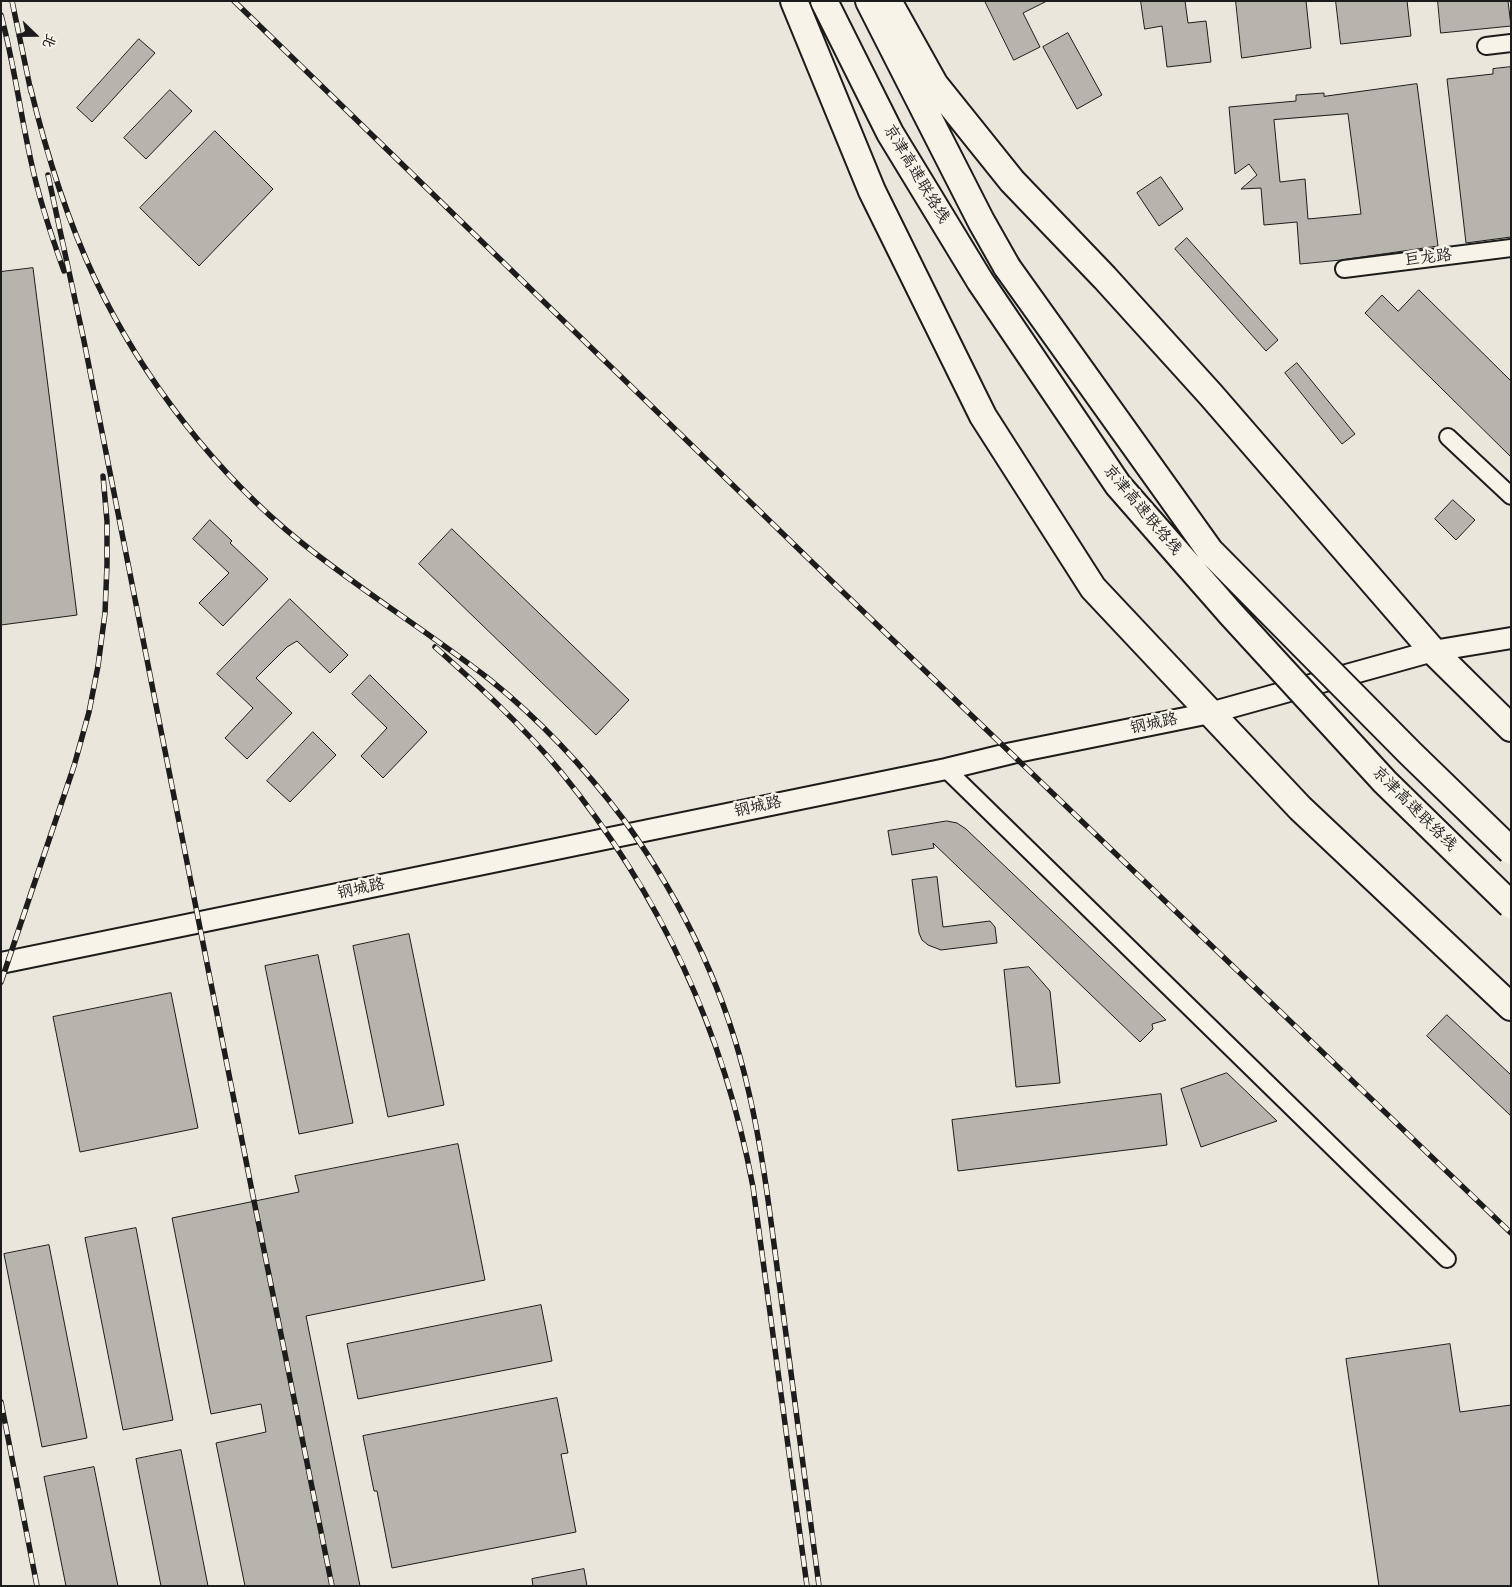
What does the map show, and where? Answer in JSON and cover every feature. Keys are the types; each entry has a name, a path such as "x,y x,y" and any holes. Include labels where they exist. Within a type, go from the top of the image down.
{"highway":[{"path":"794,1 872,191 983,416 1093,588 1300,808 1511,1007"},
{"name":"京津高速联络线","path":"824,1 890,133 980,281 1118,486 1231,614 1385,782 1511,905"},
{"name":"京津高速联络线","path":"869,1 980,221 1007,267 1210,552 1410,753 1511,851"},
{"path":"888,1 935,85 1012,181 1105,278 1211,395 1433,651 1511,728"}],"street":[{"path":"1486,46 1511,43"},
{"name":"巨龙路","path":"1344,268 1511,248"},
{"path":"1448,436 1511,496"},
{"name":"钢城路","path":"1,963 1210,713 1433,651 1511,638"},
{"path":"946,769 1447,1259"}],"building":[{"path":"985,1 1047,1 1023,13 1040,47 1014,60"},
{"path":"1141,1 1185,1 1188,23 1206,21 1211,62 1167,67 1162,26 1145,29"},
{"path":"1236,1 1306,1 1311,48 1242,58"},
{"path":"1336,1 1407,1 1411,36 1341,44"},
{"path":"1438,1 1508,1 1511,26 1441,33"},
{"path":"1068,33 1102,95 1077,109 1043,47"},
{"path":"139,39 155,53 92,122 77,108"},
{"path":"1511,67 1511,237 1466,243 1447,79 1493,74 1493,69"},
{"path":"1417,84 1438,246 1300,264 1297,222 1264,225 1261,188 1241,189 1257,175 1249,164 1235,174 1229,107 1296,101 1296,95 1324,93 1324,96","holes":["1348,114 1361,214 1308,219 1305,179 1280,182 1274,120"]},
{"path":"170,90 192,111 146,159 124,138"},
{"path":"215,131 273,189 199,266 140,208"},
{"path":"1161,177 1183,209 1159,226 1137,193"},
{"path":"1187,238 1278,340 1266,351 1175,249"},
{"path":"33,268 77,615 1,625 1,272"},
{"path":"1419,290 1511,381 1511,457 1365,313 1382,295 1398,311"},
{"path":"1297,363 1355,434 1342,444 1285,373"},
{"path":"1453,500 1475,520 1456,540 1435,519"},
{"path":"210,520 232,541 230,543 268,579 223,626 199,603 229,573 193,539"},
{"path":"452,529 629,700 596,735 419,564"},
{"path":"290,599 348,655 330,673 297,641 287,647 256,678 292,713 247,759 225,738 253,708 217,674"},
{"path":"370,675 427,732 383,778 361,756 387,728 352,694"},
{"path":"313,732 336,755 290,802 267,781"},
{"path":"947,821 957,823 966,829 1166,1020 1152,1024 1153,1029 1140,1042 933,843 934,848 892,855 888,831"},
{"path":"937,877 943,927 990,921 995,927 997,943 941,950 928,945 922,940 919,933 912,880"},
{"path":"409,934 444,1105 388,1117 353,946"},
{"path":"318,955 353,1123 299,1134 265,966"},
{"path":"1029,967 1050,991 1060,1083 1016,1087 1004,970"},
{"path":"171,993 198,1128 80,1152 53,1017"},
{"path":"1447,1015 1511,1075 1511,1116 1427,1036"},
{"path":"1227,1073 1277,1121 1201,1147 1181,1089"},
{"path":"1161,1094 1167,1145 958,1171 952,1120"},
{"path":"458,1144 485,1280 306,1316 360,1586 245,1586 216,1443 266,1432 261,1404 211,1414 172,1218 299,1192 295,1176"},
{"path":"136,1228 173,1420 123,1430 85,1238"},
{"path":"49,1245 87,1438 42,1447 4,1254"},
{"path":"541,1305 552,1361 358,1399 347,1344"},
{"path":"1450,1344 1460,1412 1511,1405 1511,1586 1379,1586 1346,1359"},
{"path":"557,1398 568,1453 561,1454 576,1532 392,1568 377,1491 374,1491 363,1436"},
{"path":"181,1450 208,1586 161,1586 136,1459"},
{"path":"94,1467 118,1586 66,1586 44,1477"},
{"path":"584,1569 587,1586 533,1586 532,1579"}],"railway":[{"path":"12,1 31,92"},
{"path":"234,1 845,594 1511,1233"},
{"path":"1,15 10,51 34,175 64,271"},
{"path":"30,86 58,184 75,232 95,279 135,352 158,388 184,422 240,487 270,516 348,578 489,679 544,728 578,763 624,820 684,916 715,985 728,1020 740,1056 755,1119 768,1198 819,1586"},
{"path":"48,175 84,341 332,1586"},
{"path":"1,982 74,766 89,712 98,666 105,613 107,521 103,476"},
{"path":"435,647 516,723 561,772 597,819 629,867 658,916 684,967 706,1020 725,1074 741,1129 753,1187 807,1586"},
{"path":"1,1402 37,1586"}]}
